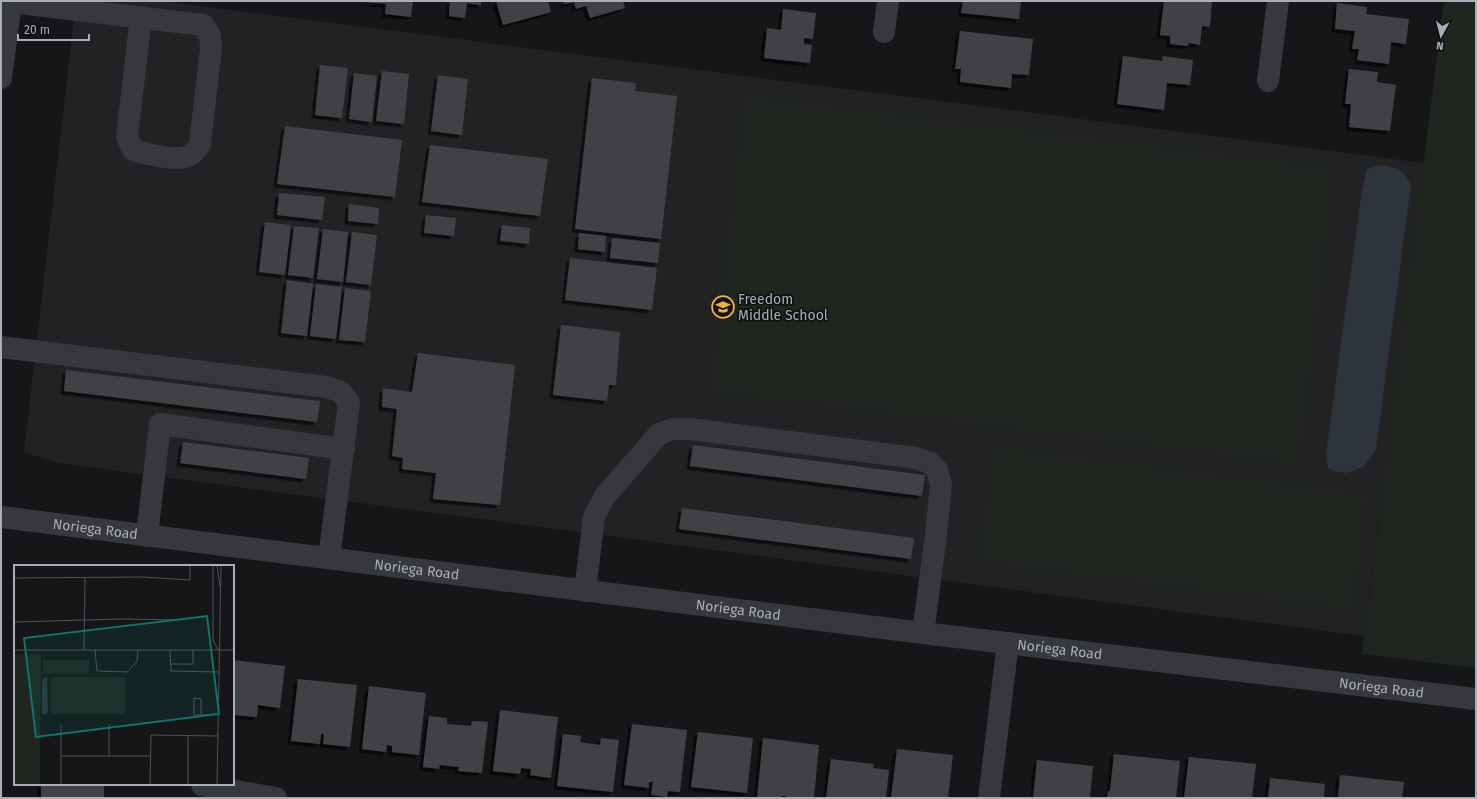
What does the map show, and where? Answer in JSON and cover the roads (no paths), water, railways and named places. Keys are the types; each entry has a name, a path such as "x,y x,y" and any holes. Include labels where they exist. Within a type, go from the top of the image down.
{"street":[{"path":"1,78 11,1 141,17 203,25 210,36 211,48 200,144 192,154 182,158 145,154 133,150 127,137 141,17"},
{"path":"884,32 888,1"},
{"path":"1268,81 1278,1"},
{"path":"1,347 327,387 341,392 349,403 329,558"},
{"path":"146,536 160,424 344,449"},
{"path":"586,591 594,517 605,496 659,434 673,429 690,429 916,458 930,463 937,470 941,485 923,633"},
{"name":"Noriega Road","path":"1,517 923,633 1476,699"},
{"path":"989,798 1008,643"},
{"path":"202,785 276,798"}],"place":[{"name":"Freedom Middle School","path":"723,307"}]}
